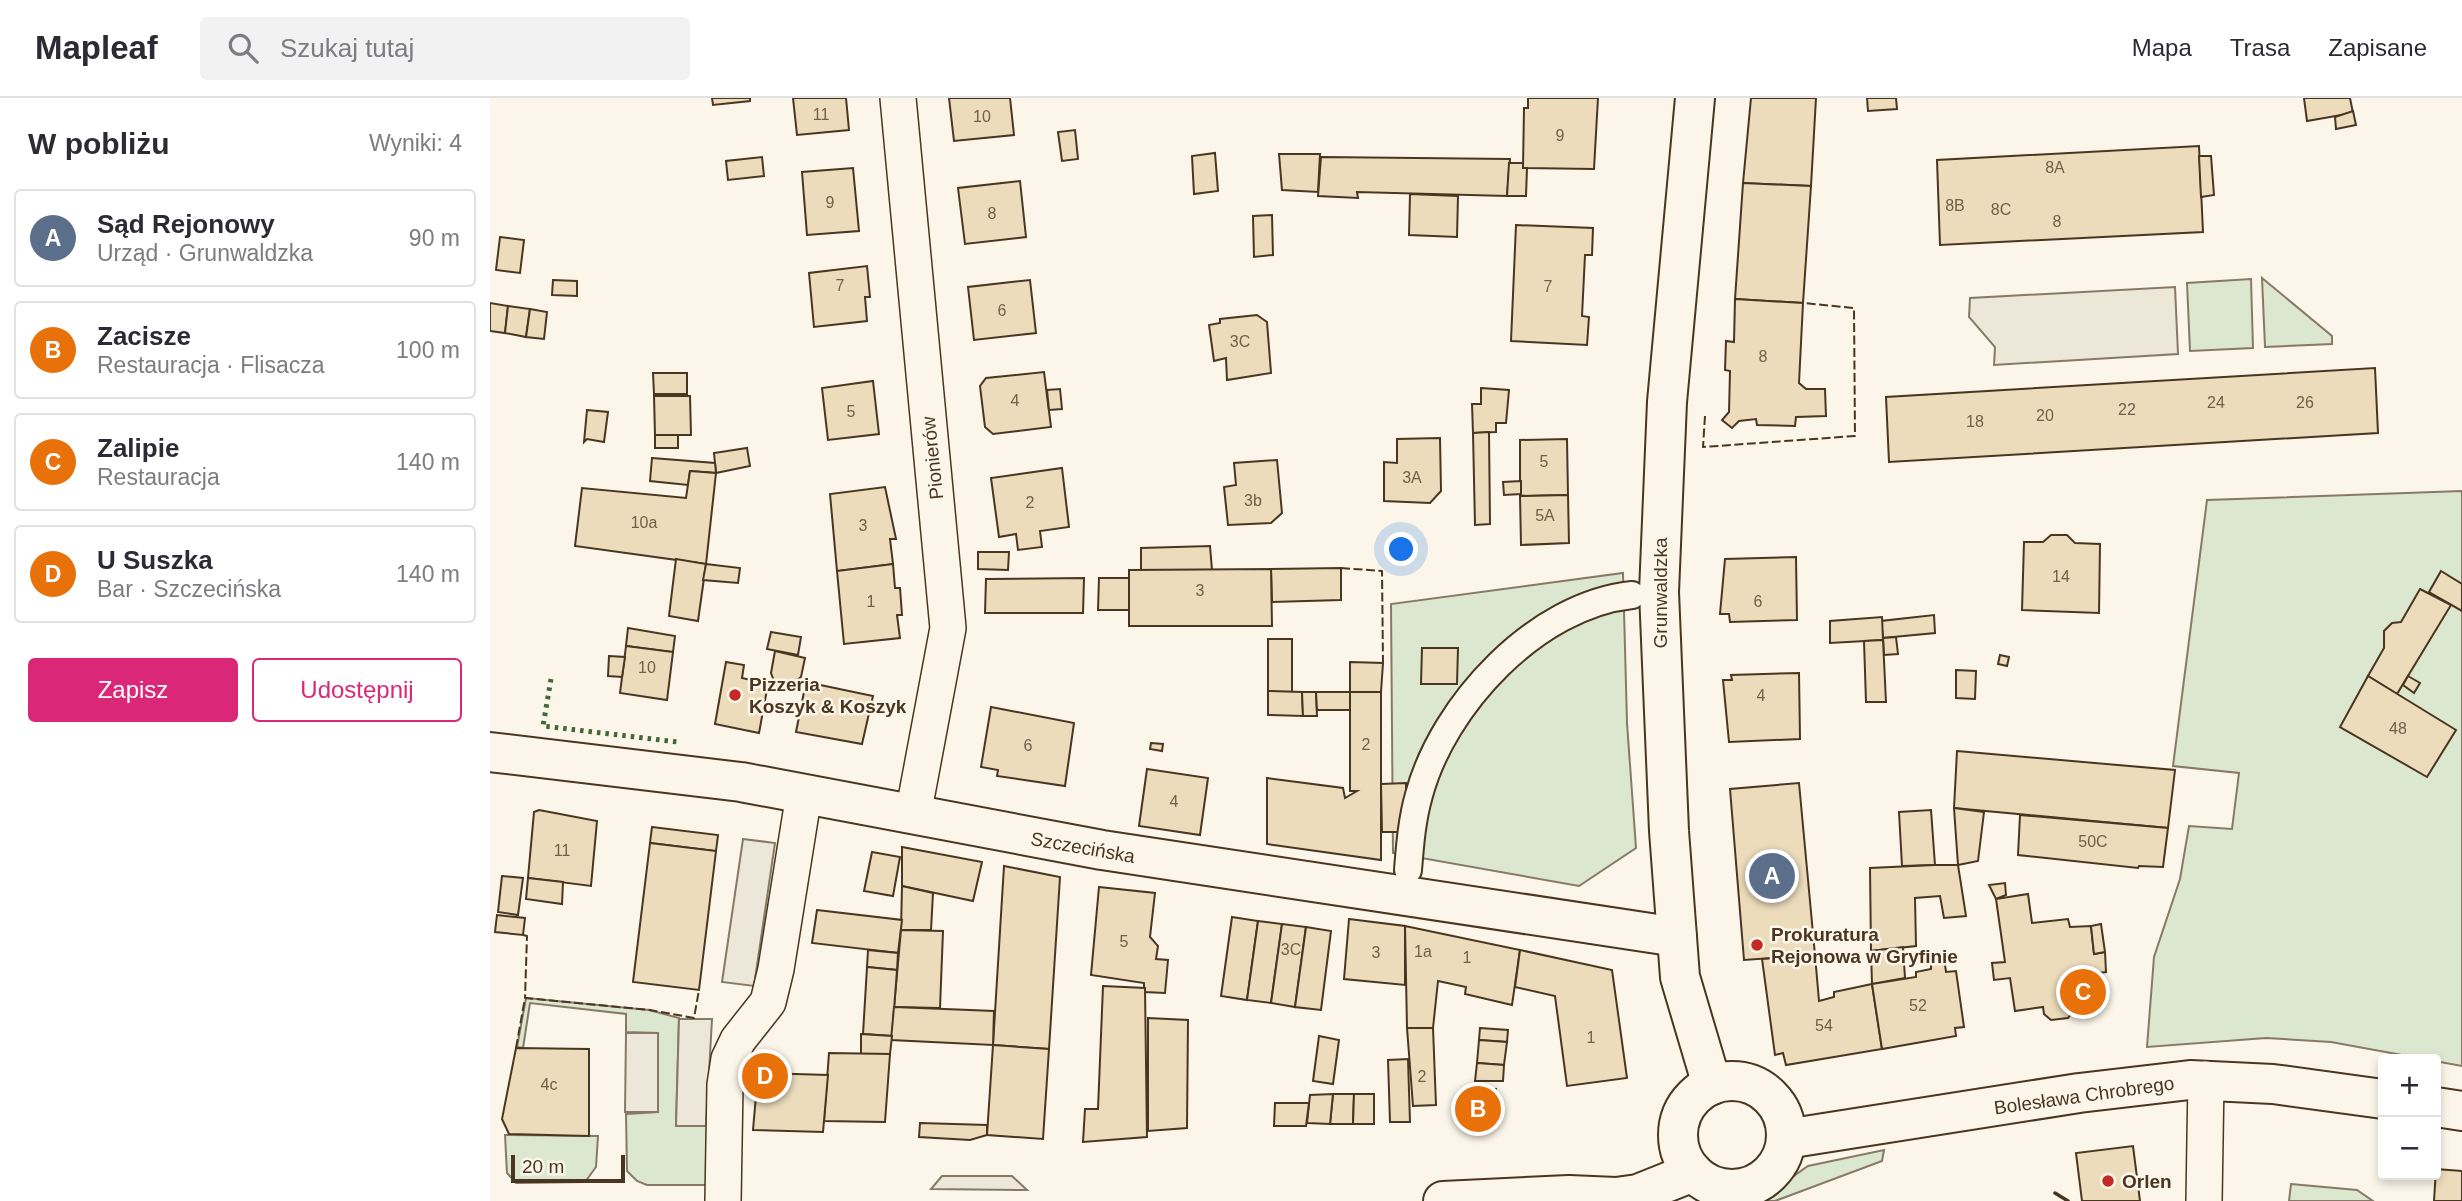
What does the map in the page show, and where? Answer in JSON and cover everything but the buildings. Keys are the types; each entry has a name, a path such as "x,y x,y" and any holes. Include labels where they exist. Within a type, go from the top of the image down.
{"main road":[{"name":"Grunwaldzka","path":"1695,98 1667,402 1659,552 1661,672 1680,977 1712,1085"},
{"name":"Szczecińska","path":"490,752 686,774 1111,852 1676,937"},
{"name":"Bolesława Chrobrego","path":"1786,1139 2079,1093 2206,1079 2273,1084 2378,1098"},
{"path":"1731,1081 1749,1084 1762,1090 1780,1110 1786,1139 1781,1157 1772,1171 1753,1184 1734,1188 1716,1186 1693,1171 1684,1158 1679,1128 1685,1109 1694,1096 1712,1085 1731,1081"},
{"path":"2441,1108 2462,1111"},
{"path":"1443,1201 1569,1195 1616,1197 1638,1194 1693,1171"}],"street":[{"name":"Pionierów","path":"898,98 947,587 948,628 913,815"},
{"path":"1408,870 1418,796 1428,768 1463,704 1506,660 1562,616 1585,605 1632,595"},
{"path":"723,1201 725,1085 729,1059 738,1040 768,1002 776,970 804,794"},
{"path":"2204,1201 2206,1079"}],"green space":[{"path":"2262,278 2332,336 2332,344 2265,347"},
{"path":"2251,279 2253,348 2190,351 2187,283"},
{"path":"2462,491 2462,1066 2441,1062 2441,1054 2396,1054 2331,1042 2266,1038 2147,1047 2154,957 2180,879 2189,826 2232,829 2239,773 2173,766 2207,500"},
{"path":"1623,573 1627,723 1636,848 1579,886 1393,853 1391,604"},
{"path":"526,998 649,1010 679,1018 676,1126 708,1126 715,1185 647,1185 637,1181 627,1171 626,1114 658,1112 658,1033 626,1032 626,1014 530,1003 523,1048 517,1047"},
{"path":"505,1135 598,1136 596,1167 585,1182 516,1183 507,1173"},
{"path":"1884,1150 1882,1161 1775,1201 1758,1201 1808,1166"},
{"path":"2291,1184 2357,1190 2373,1201 2289,1201"}],"shaded area":[{"path":"2175,287 2178,354 1994,365 1995,347 1969,317 1970,298"},
{"path":"743,839 775,843 754,986 722,982"},
{"path":"679,1019 712,1019 706,1126 676,1126"},
{"path":"626,1033 658,1033 658,1112 625,1112"},
{"path":"942,1176 1012,1176 1027,1190 931,1189"}],"hedge":[{"path":"551,679 543,726 678,742"}],"fence":[{"path":"1705,416 1703,447 1855,436 1854,308 1803,303"},
{"path":"1341,568 1382,571 1383,663"},
{"path":"523,935 527,936 525,998"},
{"path":"516,1048 525,998 650,1010 694,1018 699,990"}],"wall":[{"path":"2055,1193 2068,1201"}],"place":[{"name":"Pizzeria Koszyk & Koszyk","path":"735,695"},
{"name":"Sąd Rejonowy","path":"1772,876"},
{"name":"Prokuratura Rejonowa w Gryfinie","path":"1757,945"},
{"name":"Zalipie","path":"2083,992"},
{"name":"U Suszka","path":"765,1076"},
{"name":"Zacisze","path":"1478,1109"},
{"name":"Orlen","path":"2108,1181"}]}
